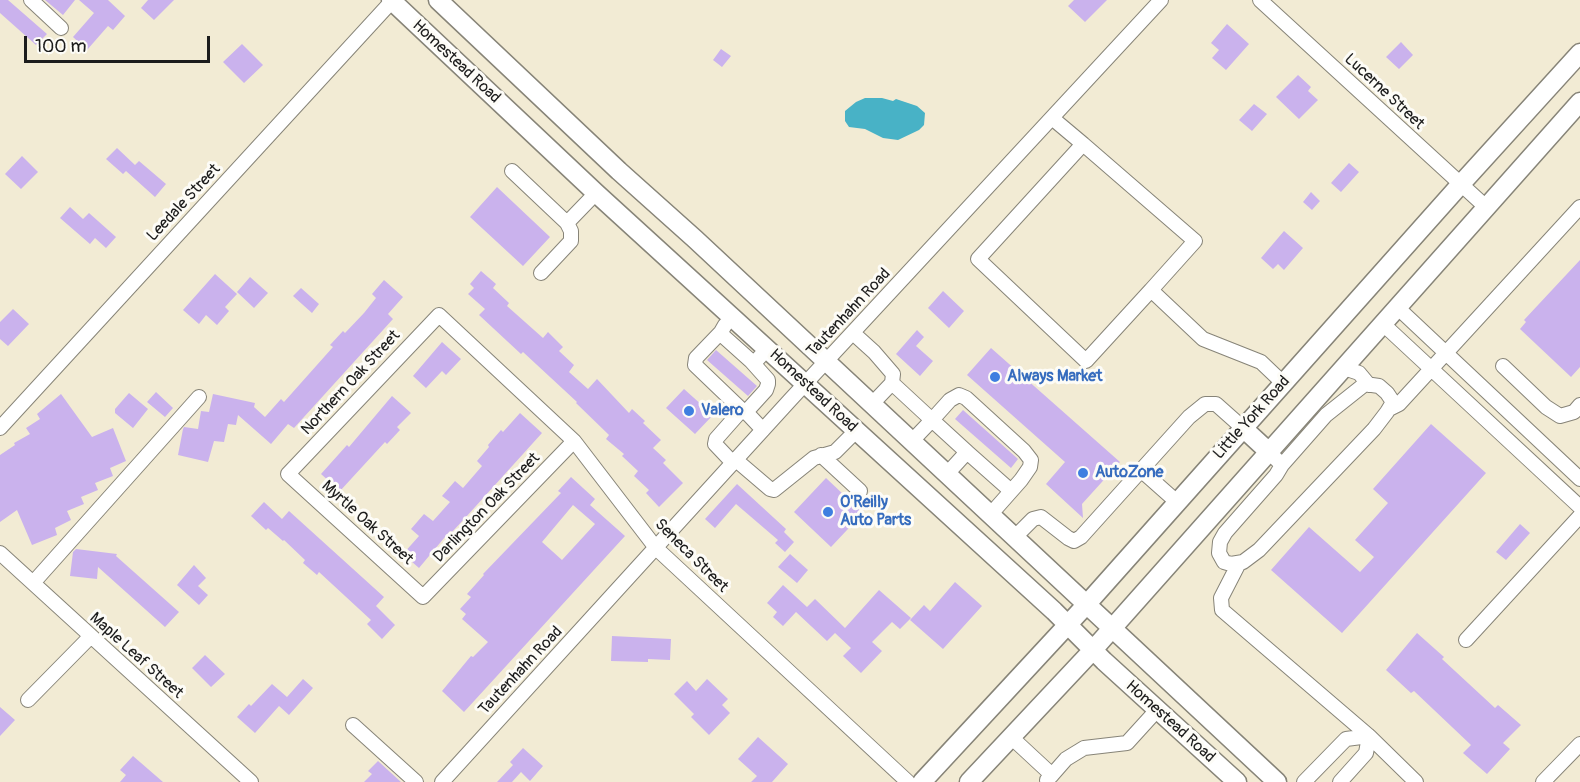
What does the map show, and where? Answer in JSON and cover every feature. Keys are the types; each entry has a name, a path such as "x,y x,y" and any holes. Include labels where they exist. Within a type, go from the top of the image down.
{"main road":[{"name":"Homestead Road","path":"392,0 596,193 1237,782"},
{"name":"Homestead Road","path":"438,0 1277,782"},
{"name":"Little York Road","path":"922,782 1086,605 1580,53"},
{"path":"969,782 1275,458 1344,368 1580,102"},
{"path":"596,193 619,171"},
{"path":"1243,428 1275,458"}],"street":[{"path":"31,0 61,28"},
{"name":"Leedale Street","path":"0,428 392,0"},
{"name":"Tautenhahn Road","path":"442,782 1161,0"},
{"name":"Lucerne Street","path":"1260,0 1487,208"},
{"path":"1052,118 1083,144 1195,241 1086,361 978,260 1083,144"},
{"path":"512,171 567,223 571,231 571,241 541,273"},
{"path":"567,223 596,193"},
{"path":"1389,409 1398,404 1580,207"},
{"path":"1151,290 1203,339 1261,362 1284,382"},
{"path":"1398,308 1580,479"},
{"name":"Seneca Street","path":"439,315 574,441 656,548 908,782"},
{"name":"Northern Oak Street","path":"288,474 439,315"},
{"path":"732,317 696,358 695,365 764,430"},
{"path":"1383,324 1580,507"},
{"path":"721,332 751,361 768,380 768,384 766,390 745,412 739,413 716,439 717,447 770,489 774,490 814,458 835,452 856,430"},
{"path":"853,333 890,369 892,374 892,382 871,405"},
{"path":"751,361 756,361 767,349"},
{"path":"1503,366 1546,407 1560,416 1574,412 1580,405"},
{"path":"1344,368 1359,373 1369,385"},
{"path":"892,382 1011,491"},
{"path":"1365,384 1378,386 1387,393 1393,402 1389,409 1350,455 1267,541 1243,562 1231,564 1224,562 1219,553 1220,542 1225,533 1265,488 1275,458 1365,384"},
{"path":"911,442 950,400 959,395 966,398 1024,451 1031,460 1030,467 990,515"},
{"path":"33,583 199,398"},
{"path":"1014,538 1033,519 1041,517 1068,538 1077,540 1194,411 1205,404 1216,404 1243,428"},
{"name":"Darlington Oak Street","path":"423,597 574,441"},
{"path":"1530,461 1544,445"},
{"path":"946,475 967,452"},
{"path":"821,455 860,491"},
{"path":"1142,471 1178,502"},
{"name":"Myrtle Oak Street","path":"288,474 423,597"},
{"path":"1466,640 1580,516"},
{"name":"Maple Leaf Street","path":"0,553 251,782"},
{"path":"1239,563 1221,598 1222,610 1369,736 1416,782"},
{"path":"28,700 91,636"},
{"path":"1011,737 1049,779 1066,759 1084,748 1127,743 1157,710"},
{"path":"353,726 416,782"},
{"path":"1305,782 1346,739 1369,736"},
{"path":"1322,764 1340,782 1366,753 1369,736"},
{"path":"1543,782 1580,744"}],"water":[{"path":"865,98 882,98 893,101 896,99 917,106 925,113 924,125 919,130 898,140 883,138 865,129 849,127 845,121 845,111"}],"building":[{"path":"0,0 8,0 47,34 36,45 0,13"},
{"path":"45,0 75,0 63,15"},
{"path":"79,0 108,0 125,16 113,30 108,26 87,50 73,37 94,13"},
{"path":"148,0 174,0 154,20 141,8"},
{"path":"1074,0 1107,0 1085,22 1068,6"},
{"path":"1227,24 1249,44 1226,70 1212,58 1219,50 1211,43"},
{"path":"1401,42 1413,55 1399,69 1386,57"},
{"path":"242,44 263,65 244,83 223,62"},
{"path":"721,49 731,56 722,67 713,60"},
{"path":"1298,75 1311,87 1308,91 1318,100 1299,119 1276,97"},
{"path":"1254,104 1267,114 1252,131 1239,120"},
{"path":"117,148 135,165 139,161 166,184 155,197 126,171 123,174 106,159"},
{"path":"22,156 38,172 21,189 5,174"},
{"path":"1349,163 1359,172 1341,192 1331,183"},
{"path":"497,187 550,237 523,266 470,217"},
{"path":"1311,192 1320,201 1312,210 1303,202"},
{"path":"70,207 83,219 89,213 116,237 106,248 95,238 90,244 60,218"},
{"path":"1284,231 1303,248 1284,270 1278,264 1273,269 1261,258"},
{"path":"1580,260 1580,367 1571,377 1520,329 1526,322 1524,320"},
{"path":"481,271 496,284 493,288 509,303 507,306 543,338 548,332 563,347 559,351 574,365 569,372 588,389 597,379 629,413 632,409 645,421 643,423 661,440 653,448 666,460 663,463 683,483 659,507 646,493 649,490 634,476 638,471 622,456 624,454 606,439 609,435 523,352 521,354 479,315 485,309 468,294 474,288 470,284"},
{"path":"215,274 237,294 225,307 229,311 217,325 206,315 199,324 183,310"},
{"path":"250,277 268,293 254,308 237,292"},
{"path":"384,280 403,297 388,314 393,319 294,428 288,424 271,444 238,415 236,425 228,424 224,442 214,441 208,462 178,455 184,427 198,429 201,411 209,412 213,394 255,403 254,407 265,417 281,399 284,402 333,347 330,345 364,313 376,298 372,294"},
{"path":"301,288 319,304 312,313 293,296"},
{"path":"943,291 964,311 949,328 928,308"},
{"path":"13,309 29,324 8,346 0,339 0,322"},
{"path":"917,330 924,337 916,346 933,361 920,376 896,354"},
{"path":"442,342 461,359 446,375 442,371 426,388 413,376"},
{"path":"991,348 1120,462 1082,504 1083,518 1046,484 1065,462 967,375"},
{"name":"Valero","path":"716,350 757,386 748,396 707,360"},
{"name":"Valero","path":"684,389 713,415 695,434 666,408"},
{"path":"156,392 173,408 165,417 147,402"},
{"path":"129,393 148,409 133,428 115,413 115,409"},
{"path":"61,394 92,437 113,428 126,461 110,468 113,476 95,483 98,490 81,497 84,504 67,511 71,520 55,528 57,535 32,545 17,510 0,522 0,455 15,445 14,443 30,434 26,428 40,419 37,414"},
{"path":"392,396 411,413 397,427 400,430 387,444 385,442 340,491 321,474 347,445 349,447"},
{"path":"963,410 1018,459 1011,468 955,419"},
{"path":"520,413 542,433 452,532 450,531 419,568 403,554 419,536 411,529 424,514 433,521 450,502 442,496 455,481 463,488 482,466 477,461 489,447 488,445"},
{"path":"1431,424 1486,473 1342,633 1271,570 1309,527 1360,572 1374,557 1355,540 1388,503 1373,489"},
{"path":"571,477 595,499 590,505 625,536 464,712 442,691 471,656 473,657 488,642 462,619 466,614 460,609 471,597 467,594 483,574 561,493 558,491","holes":["573,505 595,524 562,560 542,542"]},
{"name":"O'Reilly Auto Parts","path":"826,478 863,513 831,547 794,512"},
{"path":"737,484 786,529 784,532 794,542 785,552 775,543 778,540 736,504 715,528 705,519"},
{"path":"264,502 282,519 289,511 384,597 376,606 395,625 382,639 367,624 371,620 319,572 317,575 303,563 305,560 284,540 268,528 266,530 251,516"},
{"path":"1520,524 1530,533 1506,560 1496,552"},
{"path":"76,549 117,554 116,556 179,612 165,627 98,567 97,579 70,576 73,552"},
{"path":"790,554 808,570 797,583 778,567"},
{"path":"194,565 206,578 198,586 208,595 199,605 177,585"},
{"path":"955,582 982,606 943,649 910,620 924,605 930,611"},
{"path":"783,585 807,607 815,599 845,628 879,590 911,618 900,629 892,622 872,642 882,651 861,673 843,656 851,648 835,633 827,641 796,612 783,626 773,617 777,612 767,603"},
{"path":"1417,633 1495,708 1498,705 1521,725 1503,743 1510,749 1487,774 1463,753 1471,745 1414,691 1411,693 1386,670"},
{"path":"612,636 671,639 670,660 611,661"},
{"path":"205,655 225,674 211,687 192,668"},
{"path":"303,679 313,688 289,715 279,706 255,733 237,717 272,684 287,697"},
{"path":"707,679 728,699 722,705 730,713 709,735 691,717 694,714 674,694 687,681 696,691"},
{"path":"0,707 15,720 0,736"},
{"path":"758,737 788,764 772,782 751,782 757,776 738,759"},
{"path":"523,748 543,766 530,781 521,772 512,782 497,782 513,765 510,762"},
{"path":"133,756 163,782 120,782 126,775 120,770"},
{"path":"378,761 401,782 364,782 372,774 368,771"}],"place":[{"name":"Always Market","path":"995,377"},
{"name":"Valero","path":"689,411"},
{"name":"AutoZone","path":"1083,473"},
{"name":"O'Reilly Auto Parts","path":"828,512"}]}
